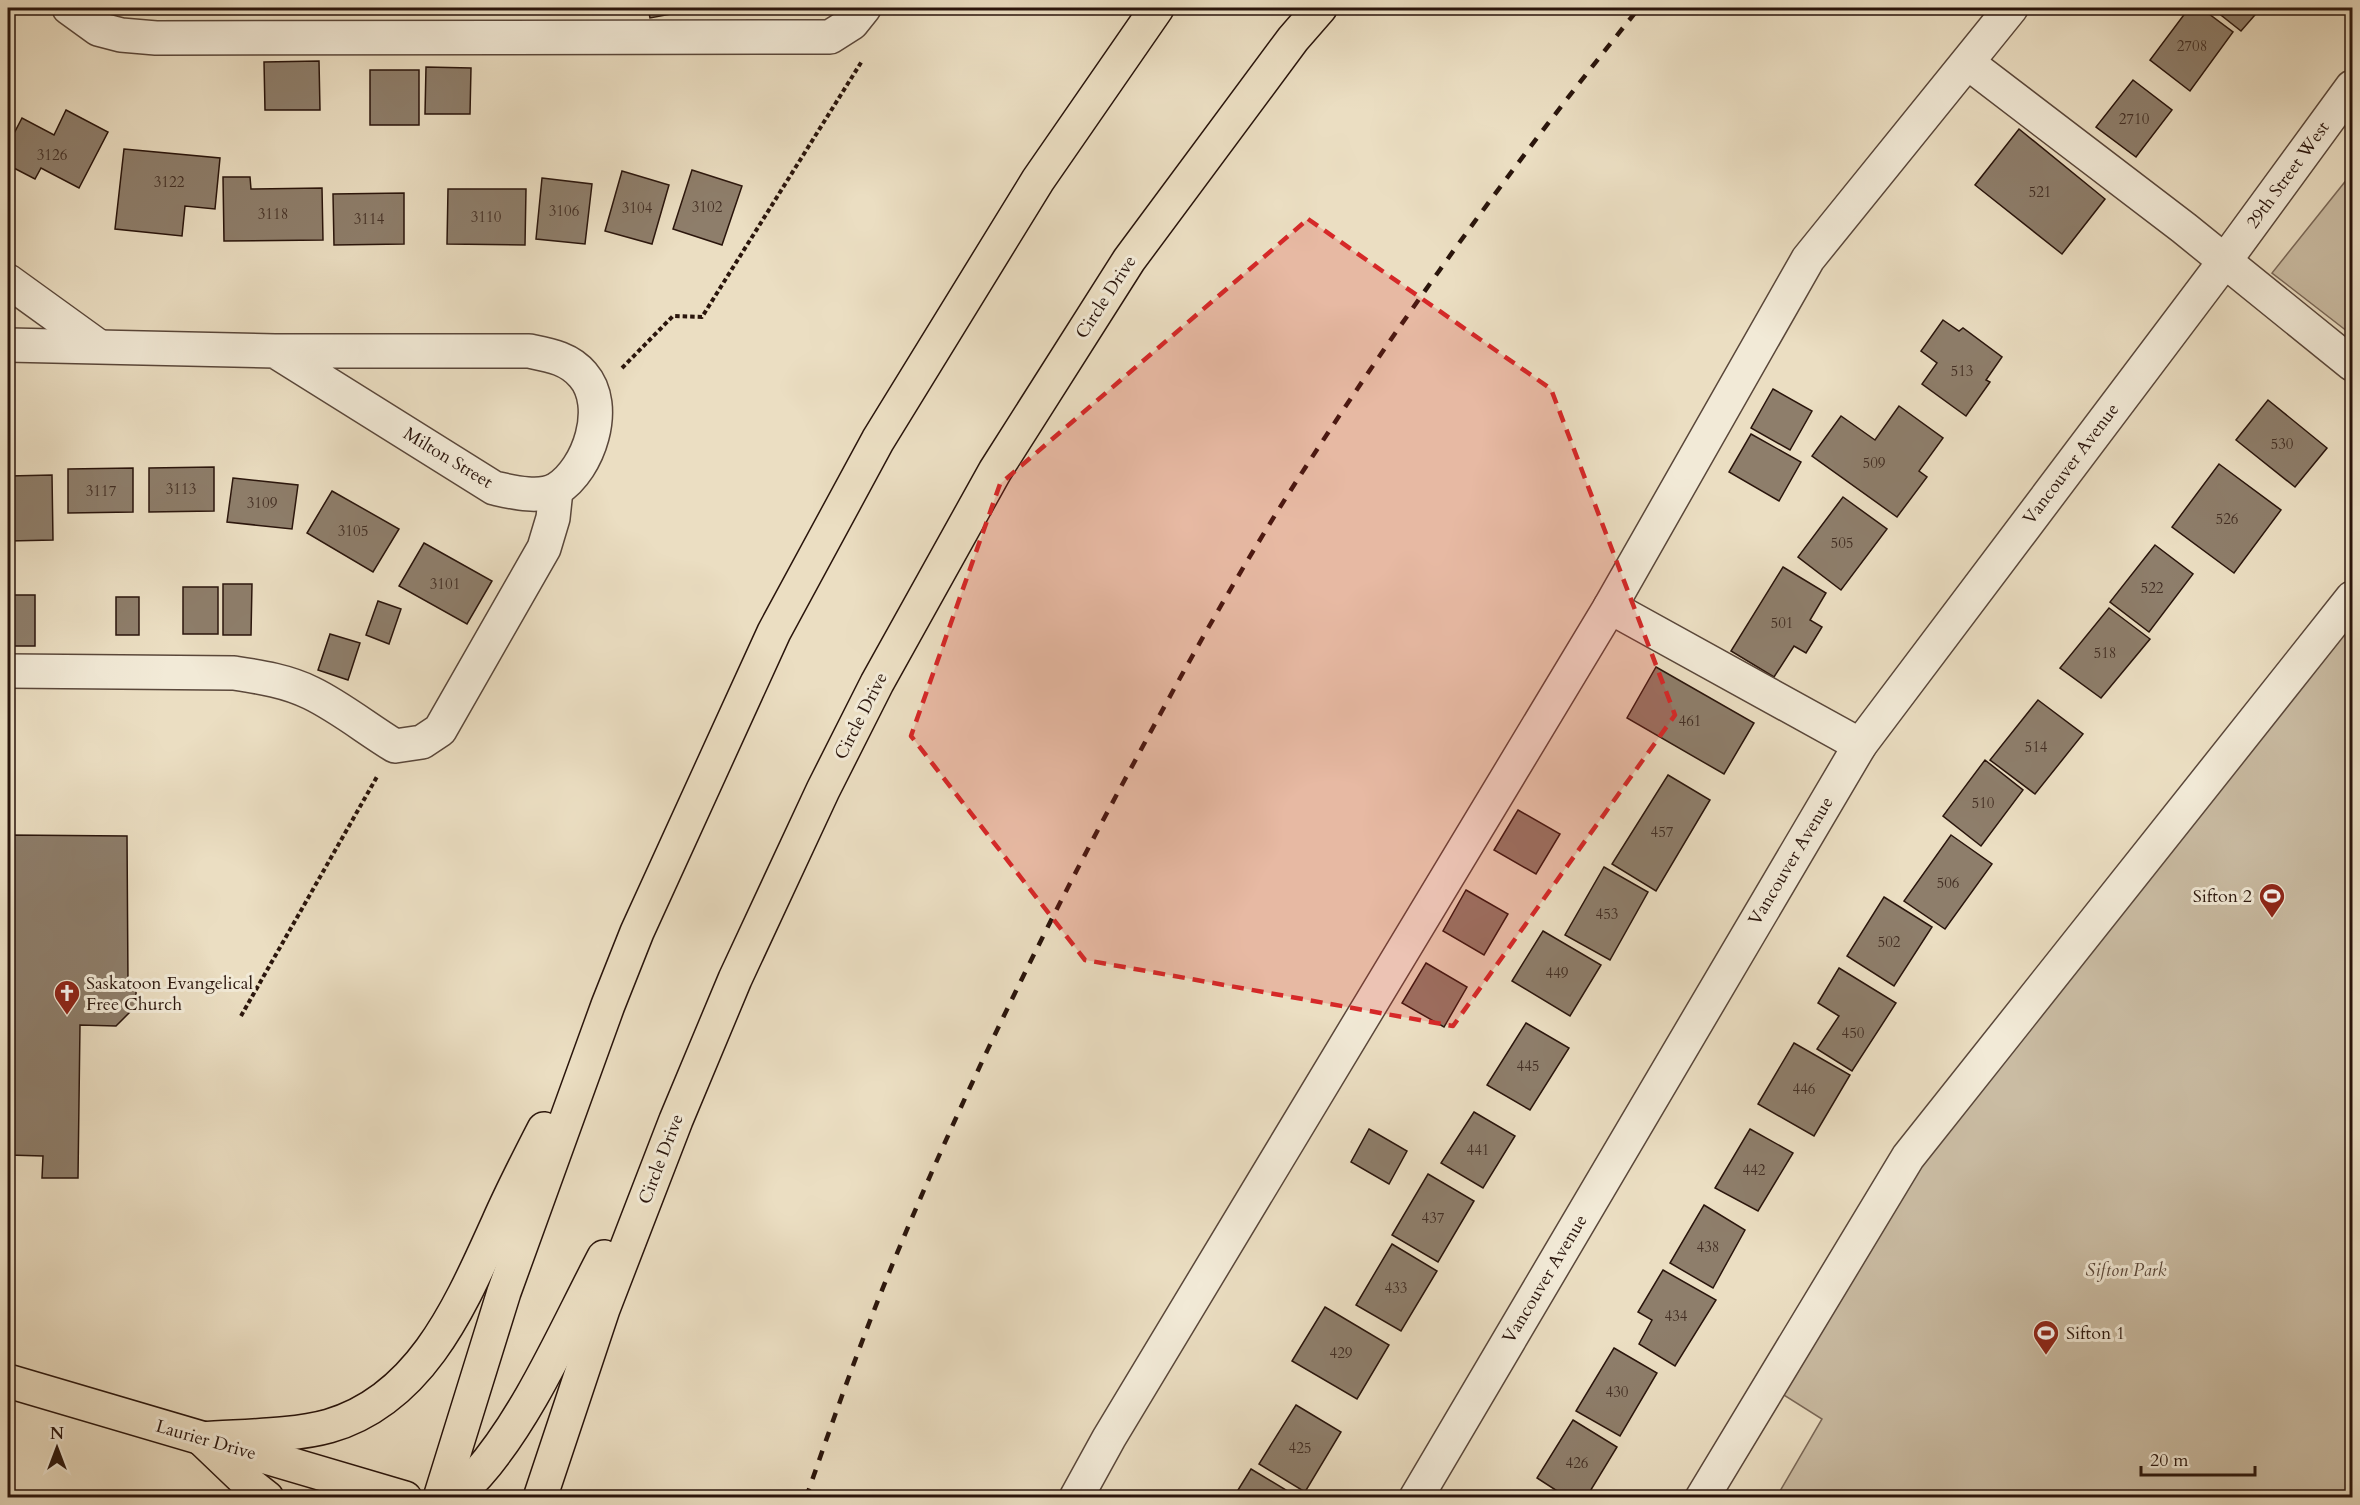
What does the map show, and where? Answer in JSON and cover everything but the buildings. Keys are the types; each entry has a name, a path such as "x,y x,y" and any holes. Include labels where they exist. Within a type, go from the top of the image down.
{"main road":[{"path":"440,1497 504,1292 608,1005 637,932 769,642 878,440 1038,180 1157,8"},
{"name":"Circle Drive","path":"540,1497 603,1309 676,1120 735,979 823,790 877,683 995,471 1130,260 1293,39 1320,8"},
{"path":"202,1439 328,1426 367,1411 400,1387 429,1353 453,1317 513,1190 608,1005"},
{"path":"449,1497 476,1476 501,1444 531,1396 676,1120"},
{"name":"Laurier Drive","path":"8,1381 405,1497"},
{"path":"202,1439 248,1483 267,1497"}],"street":[{"path":"69,8 98,29 121,35 156,38 830,37 852,23 864,8"},
{"path":"1076,1497 1115,1427 1610,608 1808,259 2012,8"},
{"path":"1968,63 2184,228 2352,364"},
{"name":"29th Street West","path":"2224,262 2352,87"},
{"name":"Vancouver Avenue","path":"1416,1497 1860,745 2224,262"},
{"path":"8,281 98,346"},
{"path":"8,345 275,351 530,351 560,358 584,375 594,396 594,420 590,447 578,470 556,490 553,518 544,548 440,729 422,742 394,746 312,693 287,683 261,677 234,673 8,671"},
{"name":"Milton Street","path":"275,351 494,488 525,495 556,490"},
{"path":"1702,1497 1908,1157 2352,598"},
{"path":"1610,608 1860,745"}],"path":[{"path":"594,396 673,316 702,317 868,52"},
{"path":"241,1016 394,746"}],"highlighted area":[{"path":"1308,219 1551,389 1675,715 1453,1026 1085,960 911,736 1000,484"}],"green space":[{"path":"2352,173 2352,335 2272,273"},
{"name":"Sifton Park","path":"2352,612 2352,1497 1776,1498 1822,1419 1779,1392 1901,1189"}],"railway":[{"path":"806,1498 877,1303 957,1117 1073,877 1197,648 1282,503 1384,350 1508,176 1639,8"}],"place":[{"name":"Sifton 2","path":"2272,919"},
{"name":"Saskatoon Evangelical Free Church","path":"67,1016"},
{"name":"Sifton 1","path":"2046,1356"}]}
